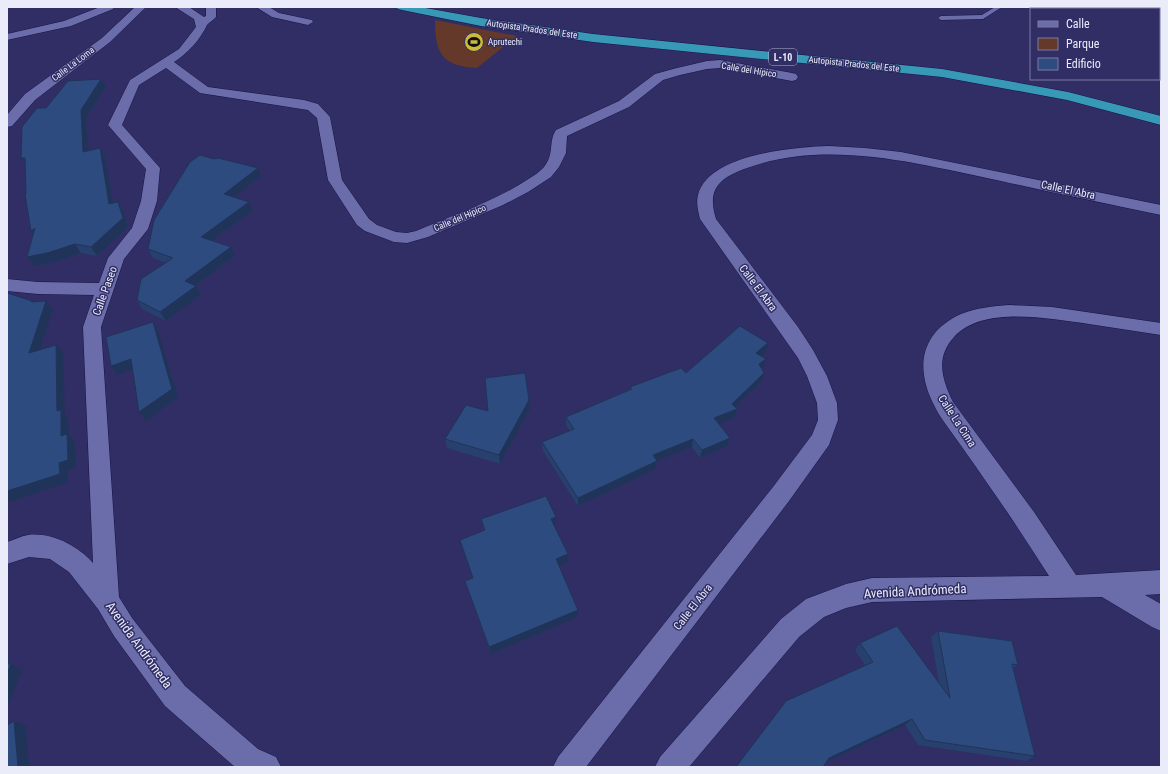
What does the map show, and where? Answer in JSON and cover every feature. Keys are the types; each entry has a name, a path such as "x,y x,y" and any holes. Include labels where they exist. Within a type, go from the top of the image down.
{"highway":[{"name":"Autopista Prados del Este","path":"402,7 481,22 593,38 942,73 1068,96 1161,121"},
{"name":"Autopista Prados del Este","path":"449,7 595,29 935,63 1030,78"},
{"path":"1044,80 1112,94"}],"street":[{"path":"7,37 67,24 109,7"},
{"name":"Calle La Loma","path":"7,123 30,97 106,40 141,7"},
{"path":"180,7 198,17 202,23"},
{"name":"Calle Paseo","path":"107,600 92,327 116,258 140,229 149,201 152,168 115,125 134,83 183,52 202,28 202,23 211,17 211,7"},
{"path":"261,7 276,15 308,22"},
{"name":"Calle del Hípico","path":"166,62 204,90 304,104 318,110 323,117 335,180 363,222 381,233 394,237 407,238 422,234 498,202 523,189 546,174 552,167 559,153 559,137 561,133 624,104 659,77 713,64 731,65 792,77"},
{"name":"Calle El Abra","path":"568,767 782,494 821,439 828,420 827,403 817,376 806,355 791,332 708,219 704,208 704,196 709,186 720,174 744,162 798,150 842,150 872,153 945,165 1161,210"},
{"path":"7,285 38,288 105,289"},
{"name":"Calle La Cima","path":"1070,587 1026,519 944,406 936,388 932,372 932,358 935,348 952,326 971,318 1014,310 1038,311 1161,328"},
{"name":"Avenida Andrómeda","path":"7,553 29,546 54,548 78,564 107,600 123,627 175,696 248,759 266,767"},
{"name":"Avenida Andrómeda","path":"670,767 770,649 790,628 815,608 846,596 872,590 1070,587 1161,582"},
{"path":"1105,585 1161,618"}],"lane":[{"path":"941,18 983,17 999,7"}],"green space":[{"name":"Aprutechi","path":"435,20 517,36 477,68 465,67 448,61 439,50 435,32"}],"building":[{"path":"101,79 81,110 83,152 100,148 109,204 118,202 123,218 91,247 75,244 47,253 27,257 35,228 31,231 25,194 25,158 21,158 22,127 37,108 46,108 68,81"},
{"path":"200,155 258,168 224,194 249,202 201,237 231,247 185,281 196,286 160,312 137,300 141,279 173,258 148,249 154,220 190,162"},
{"path":"7,293 32,301 31,302 46,301 29,353 56,345 57,411 61,410 61,436 67,434 68,460 59,463 60,474 7,491"},
{"path":"153,322 172,389 139,412 131,359 111,366 106,337"},
{"path":"740,326 768,343 756,353 766,359 759,364 764,373 732,404 737,409 714,418 730,438 702,450 693,439 653,455 657,461 578,498 542,442 574,429 566,417 632,389 630,387 681,368 686,373"},
{"path":"525,373 529,400 499,455 445,439 466,405 488,411 485,378"},
{"path":"546,496 556,517 551,519 568,554 556,559 578,610 489,647 465,581 473,578 460,540 485,530 481,519"},
{"path":"897,626 950,698 938,631 1012,641 1018,665 1012,664 1035,756 925,740 912,719 829,758 823,767 736,767 786,701 873,662 860,643"},
{"path":"7,664 11,664 7,674"},
{"path":"14,721 18,767 7,767 7,725"}],"place":[{"name":"Aprutechi","path":"474,42"}]}
